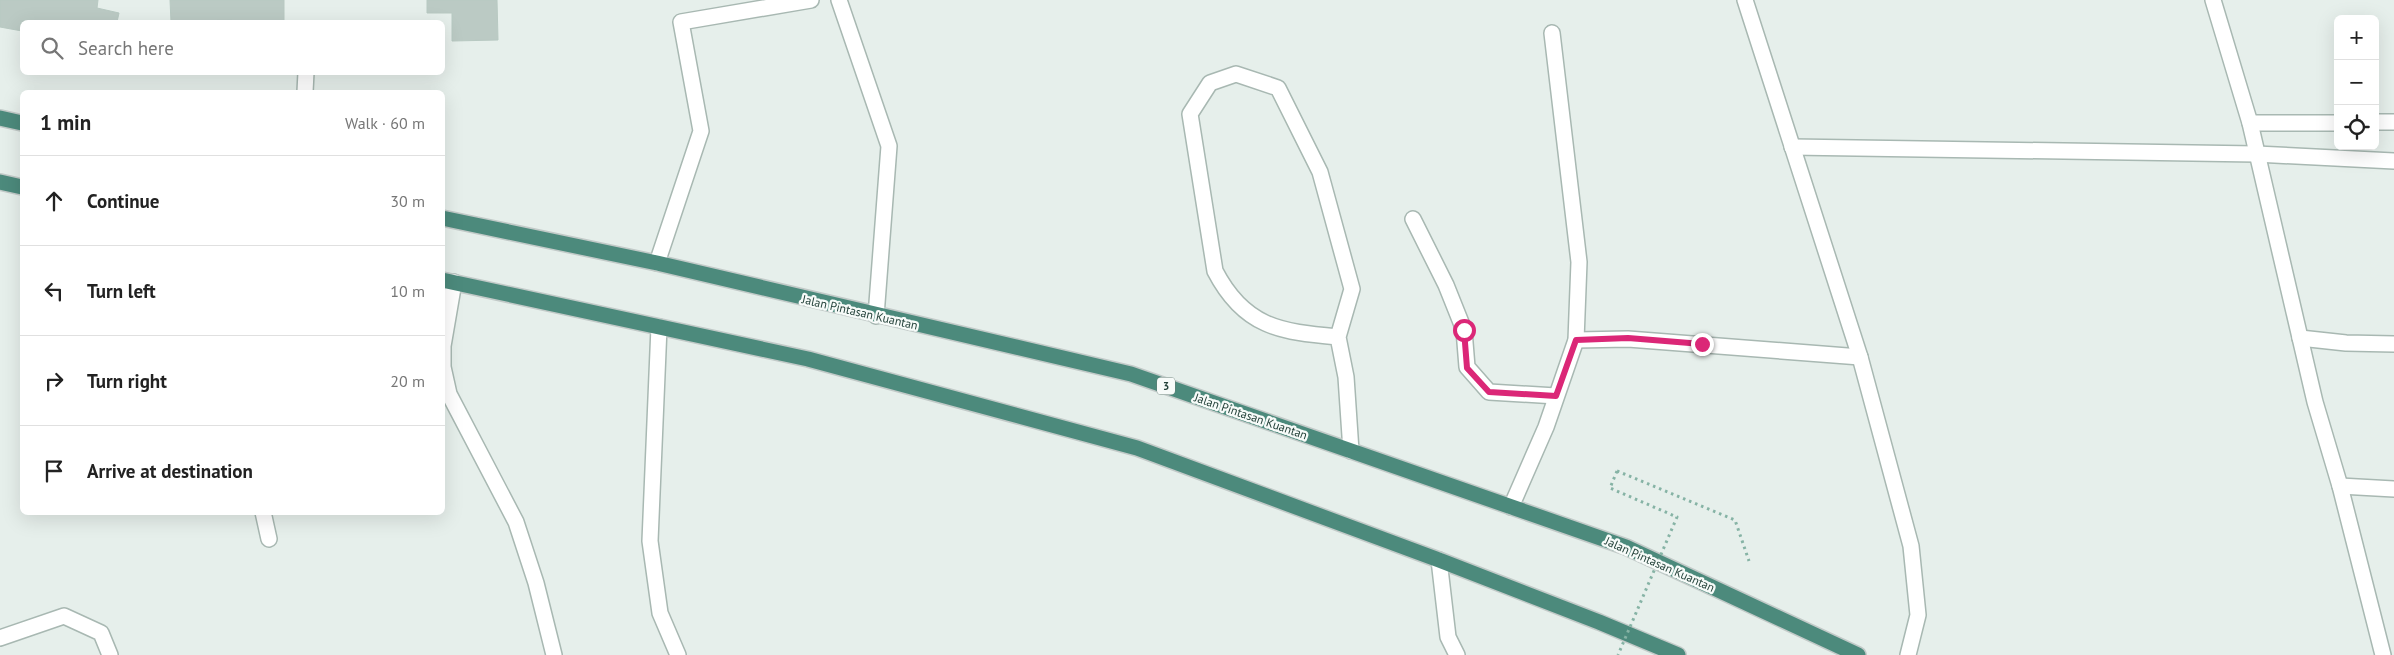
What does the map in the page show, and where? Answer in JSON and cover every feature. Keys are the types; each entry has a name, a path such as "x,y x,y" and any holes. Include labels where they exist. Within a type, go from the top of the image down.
{"highway":[{"path":"0,118 20,123"},
{"path":"0,182 20,187"},
{"name":"Jalan Pintasan Kuantan","path":"445,219 657,263 876,316 1131,374 1626,547 1858,655"},
{"path":"448,281 808,359 1136,448 1439,560 1678,655"}],"street":[{"path":"657,263 701,131 681,22 811,0"},
{"path":"839,0 889,146 876,316"},
{"path":"1745,0 1860,357 1912,546 1918,615 1908,655"},
{"path":"2213,0 2250,123 2300,338 2383,655"},
{"path":"1511,507 1546,427 1576,340 1579,262 1552,32"},
{"path":"1338,336 1295,333 1248,316 1226,292 1215,271 1190,114 1210,84 1236,74 1278,88 1320,172 1352,289 1338,336 1346,377 1351,451"},
{"path":"305,90 306,75"},
{"path":"2379,122 2394,122"},
{"path":"2250,123 2334,123"},
{"path":"1792,147 2256,154 2394,161"},
{"path":"1413,219 1446,285 1464,330 1467,368 1489,392 1556,396"},
{"path":"445,320 448,281"},
{"path":"659,327 650,541 660,613 678,655"},
{"path":"1576,340 1628,338 1860,357"},
{"path":"2300,338 2346,343 2394,344"},
{"path":"445,376 449,394 516,522 536,583 554,655"},
{"path":"2340,486 2394,489"},
{"path":"263,515 269,539"},
{"path":"1439,560 1448,637 1457,655"},
{"path":"0,638 64,616 101,633 110,655"}],"path":[{"path":"1618,655 1677,517 1610,488 1617,471 1735,520 1749,561"}],"building":[{"path":"0,0 98,0 97,8 119,13 117,20 20,20 20,31 0,27"},
{"path":"170,0 284,0 284,20 171,20"},
{"path":"427,0 497,0 498,40 452,41 452,13 427,13"}],"route":[{"path":"1464,330 1467,368 1489,392 1556,396 1576,340 1628,338 1702,344"}]}
